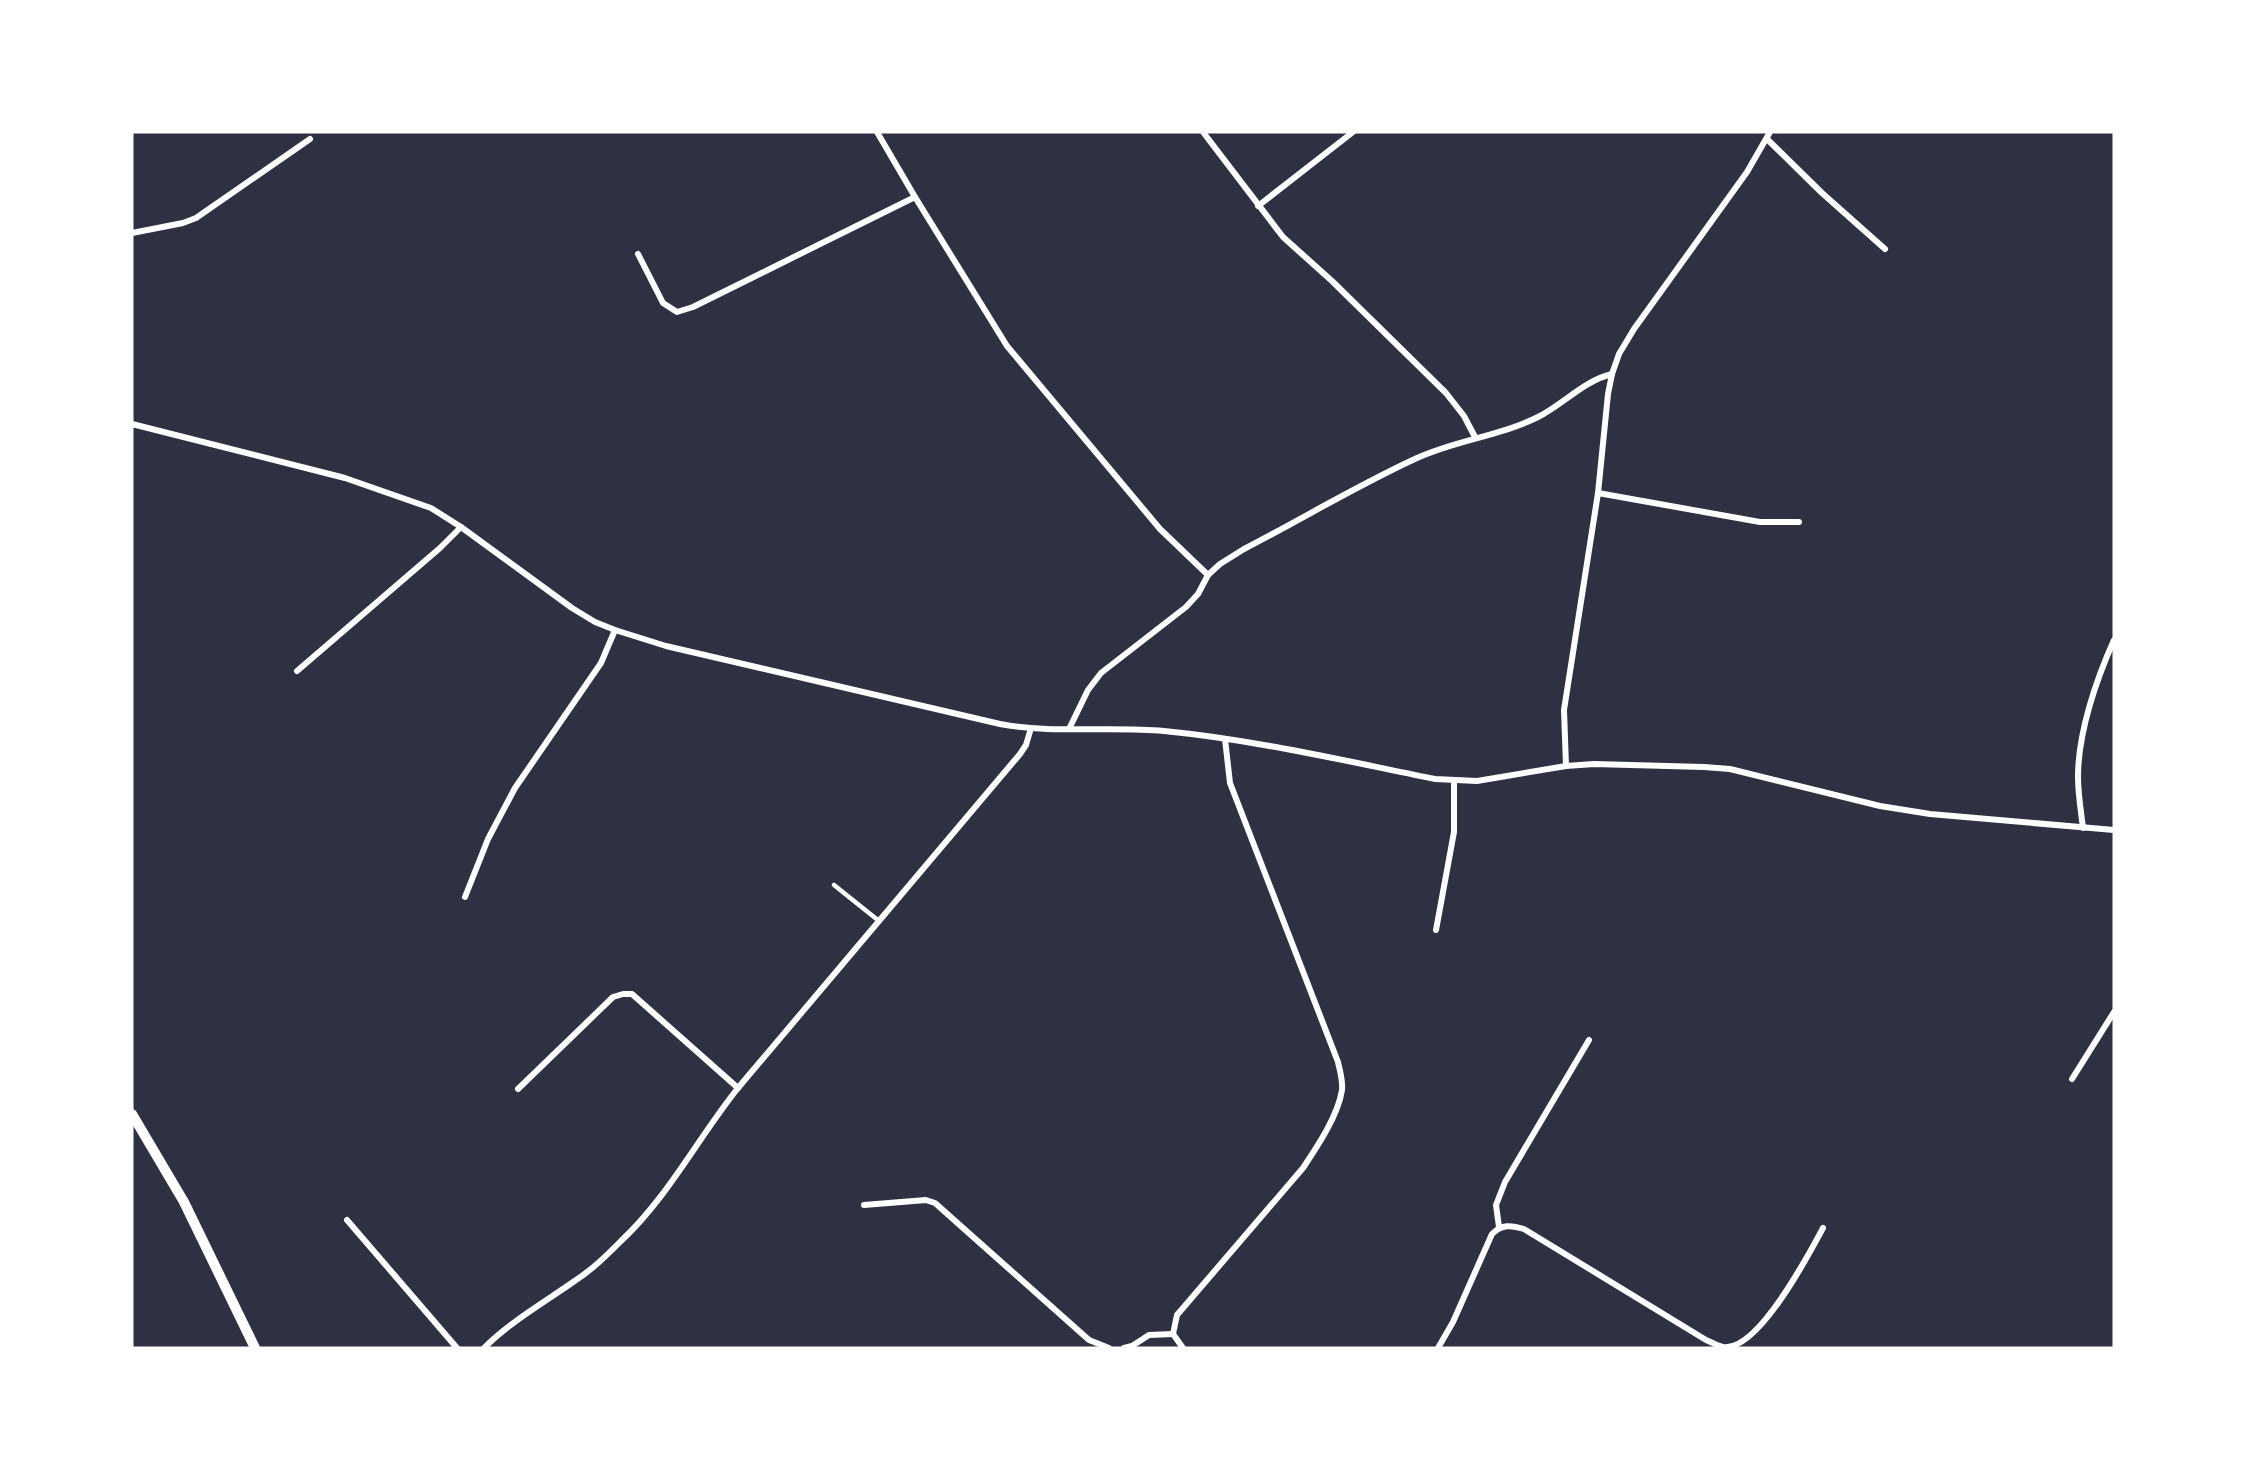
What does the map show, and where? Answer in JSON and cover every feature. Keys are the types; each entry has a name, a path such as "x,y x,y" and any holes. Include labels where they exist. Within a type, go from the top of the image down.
{"street":[{"path":"877,132 992,322 1028,373 1160,529 1208,575"},
{"path":"1203,132 1283,237 1332,281 1446,393 1464,416 1475,437"},
{"path":"1258,206 1353,132"},
{"path":"1566,766 1564,710 1598,493 1608,394 1619,354 1634,329 1741,181 1768,135 1822,194 1885,249"},
{"path":"132,233 183,224 196,218 310,139"},
{"path":"638,254 663,303 677,312 693,307 915,197"},
{"path":"1069,729 1088,690 1101,673 1186,607 1198,594 1208,575 1220,564 1368,482 1417,458 1453,443 1537,417 1560,404 1584,384 1598,377 1612,374"},
{"path":"132,423 345,477 431,508 461,527 572,608 595,622 615,630 677,649 1000,724 1031,728 1125,728 1225,739 1454,781 1477,781 1566,766 1594,764 1704,766 1730,769 1880,806 1930,814 2114,830"},
{"path":"1598,493 1760,522 1799,522"},
{"path":"297,671 440,549 461,527"},
{"path":"465,897 488,839 515,788 601,663 615,630"},
{"path":"2083,828 2078,777 2081,743 2101,670 2114,640"},
{"path":"484,1348 512,1324 578,1280 624,1239 647,1214 674,1180 716,1116 738,1088 1020,754 1026,745 1031,728"},
{"path":"1183,1348 1173,1334 1177,1315 1303,1168 1331,1120 1342,1082 1338,1062 1230,783 1225,739"},
{"path":"1436,930 1454,832 1454,781"},
{"path":"518,1089 613,997 623,994 632,994 738,1088"},
{"path":"2072,1079 2114,1012"},
{"path":"1499,1227 1496,1205 1505,1182 1589,1040"},
{"path":"132,1114 184,1202 255,1348"},
{"path":"864,1204 926,1200 935,1203 1089,1340 1109,1348"},
{"path":"347,1220 457,1348"},
{"path":"1438,1348 1492,1234 1499,1227 1513,1225 1524,1228 1706,1340 1724,1347 1739,1343 1757,1329 1792,1284 1823,1228"},
{"path":"1124,1348 1132,1346 1149,1335 1173,1334"}],"lane":[{"path":"834,885 879,921"}]}
